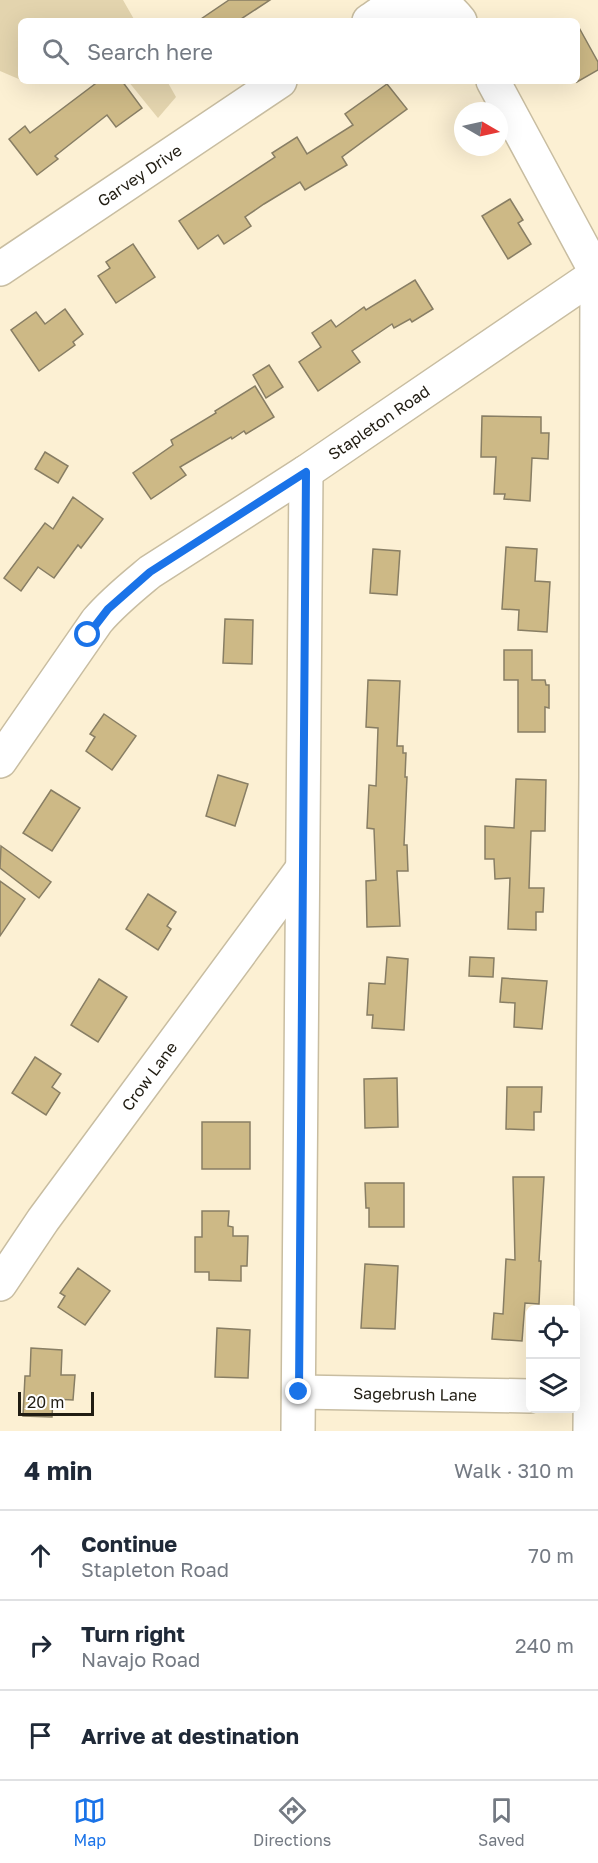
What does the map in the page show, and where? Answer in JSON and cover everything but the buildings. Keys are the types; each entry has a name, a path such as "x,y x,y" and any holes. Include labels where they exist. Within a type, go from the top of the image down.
{"street":[{"path":"374,18 402,2 417,1 447,8 457,18"},
{"name":"Garvey Drive","path":"0,269 276,84"},
{"path":"496,84 598,273 596,777 588,1397 590,1431"},
{"name":"Stapleton Road","path":"0,761 65,666 108,609 150,572 306,472 598,273"},
{"path":"298,1431 306,472"},
{"name":"Crow Lane","path":"0,1284 43,1220 302,869"},
{"name":"Sagebrush Lane","path":"299,1392 526,1396"}],"shaded area":[{"path":"0,0 123,0 133,18 18,18 18,79 0,71"},
{"path":"130,84 169,84 176,97 158,118"}],"route":[{"path":"88,635 108,609 150,572 306,472 299,1392"}]}
